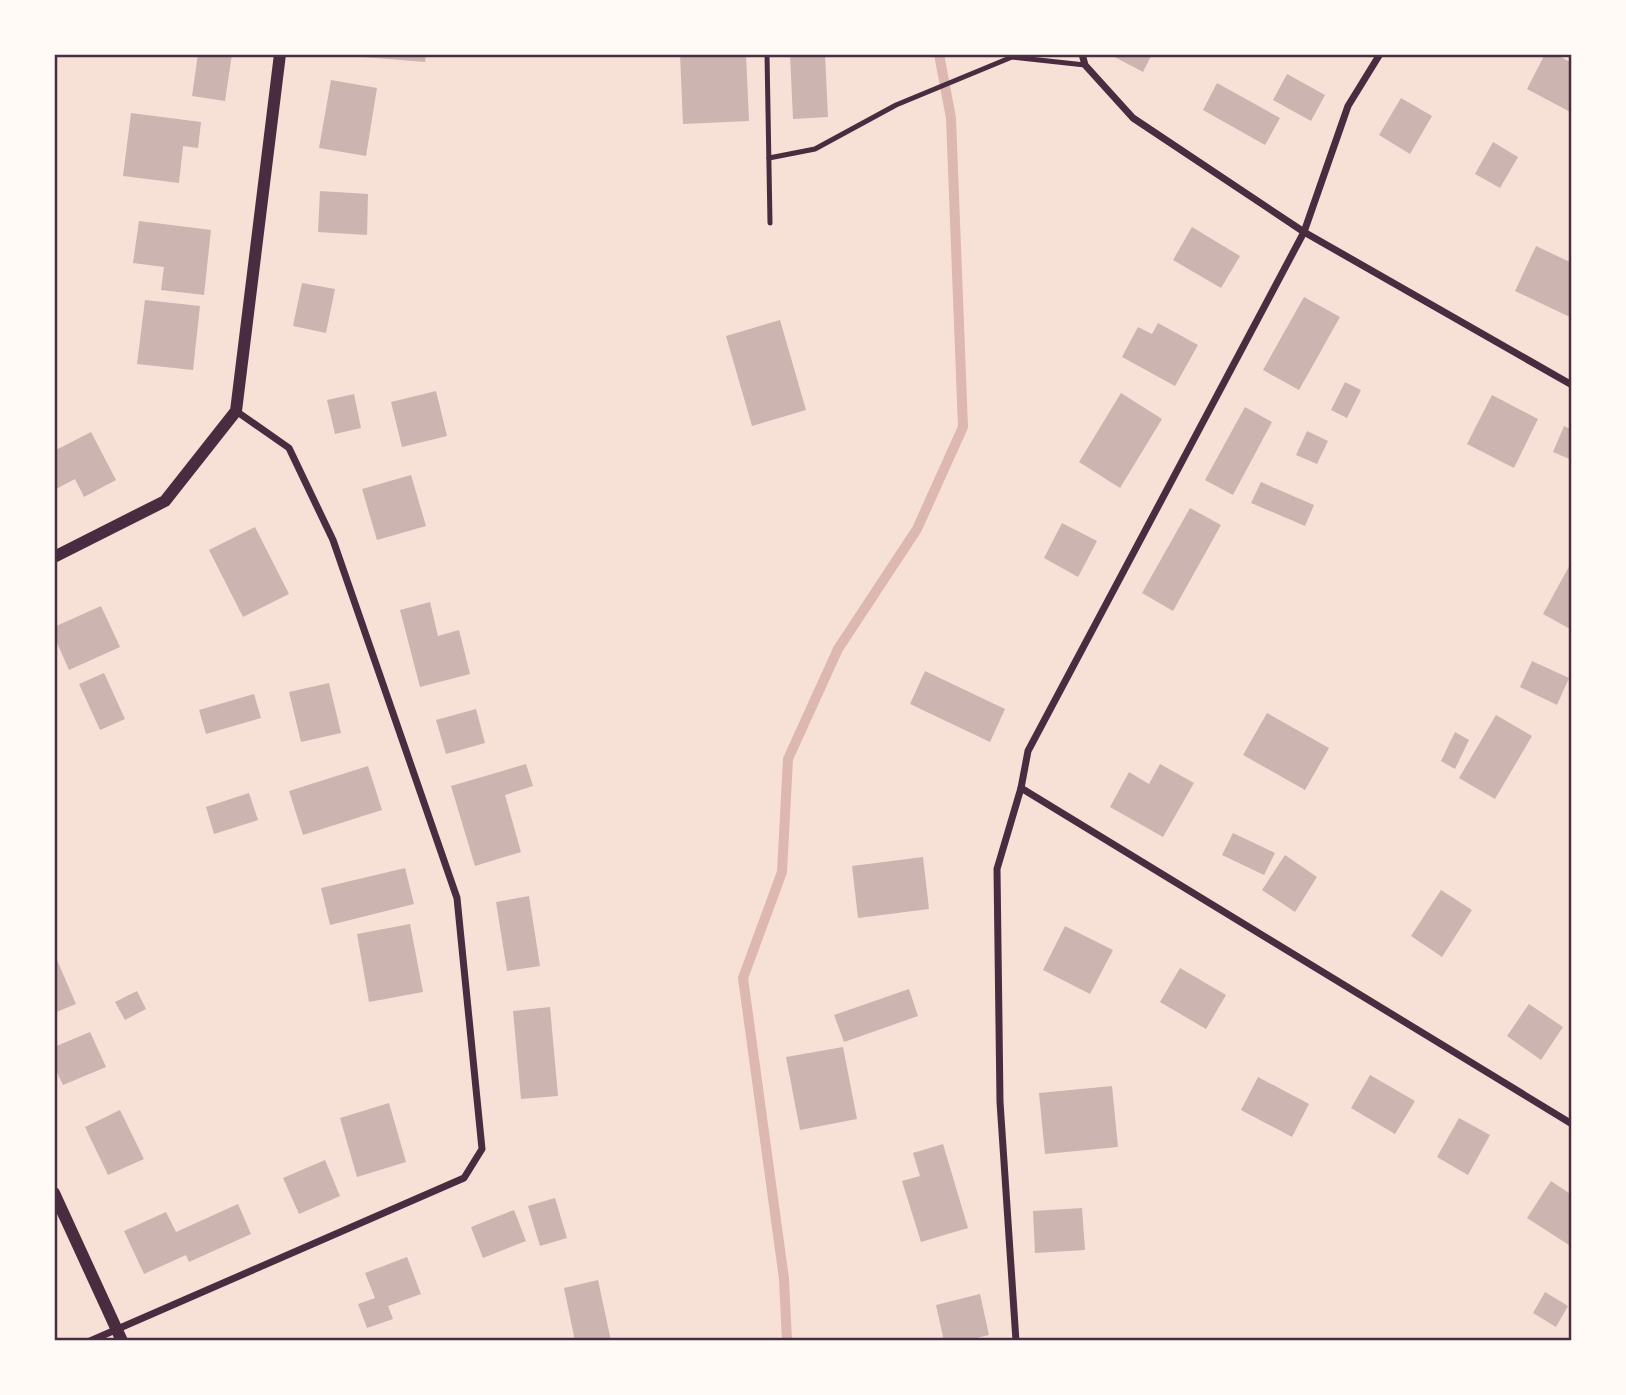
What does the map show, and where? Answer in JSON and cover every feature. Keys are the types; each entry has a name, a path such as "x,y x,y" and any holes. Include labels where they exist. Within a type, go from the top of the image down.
{"street":[{"path":"54,557 165,501 236,411 280,54"},
{"path":"1082,54 1085,65 1133,118 1304,232 1572,385"},
{"path":"1016,1341 1000,1102 997,869 1021,788 1028,751 1304,232 1348,106 1380,54"},
{"path":"90,1341 120,1335 464,1178 482,1149 457,898 333,540 289,448 236,411"},
{"path":"1021,788 1572,1124"},
{"path":"54,1193 120,1335"}],"lane":[{"path":"767,54 770,223"},
{"path":"769,158 815,149 896,105 1012,57 1085,65"}],"building":[{"path":"198,54 232,54 225,101 192,96"},
{"path":"363,54 426,54 425,62 363,57"},
{"path":"680,54 746,54 749,121 683,124"},
{"path":"790,54 825,54 828,117 793,119"},
{"path":"1109,54 1152,54 1143,72"},
{"path":"1545,54 1555,54 1572,63 1572,113 1527,89"},
{"path":"1287,74 1325,95 1311,121 1273,100"},
{"path":"331,80 377,88 366,156 319,148"},
{"path":"1217,83 1280,118 1265,145 1203,110"},
{"path":"1401,98 1432,116 1410,154 1379,135"},
{"path":"131,113 201,122 198,148 183,146 179,183 123,176"},
{"path":"1493,142 1518,157 1500,188 1475,174"},
{"path":"320,191 368,194 367,235 318,232"},
{"path":"139,221 211,230 204,295 161,290 164,267 133,263"},
{"path":"1192,227 1240,256 1221,288 1173,260"},
{"path":"1536,246 1572,263 1572,318 1515,291"},
{"path":"302,283 335,289 326,333 293,326"},
{"path":"1304,297 1340,317 1299,390 1263,370"},
{"path":"145,300 200,306 193,370 137,364"},
{"path":"780,320 806,410 752,426 726,336"},
{"path":"1158,323 1198,345 1175,386 1122,357 1138,327 1152,334"},
{"path":"1345,382 1361,390 1347,418 1331,410"},
{"path":"436,391 447,436 402,447 391,402"},
{"path":"1121,393 1162,419 1120,488 1079,462"},
{"path":"354,394 361,428 335,434 327,400"},
{"path":"1492,395 1538,419 1514,468 1467,444"},
{"path":"1245,407 1272,422 1233,495 1205,480"},
{"path":"1564,426 1572,430 1572,460 1553,452"},
{"path":"1307,431 1328,441 1317,464 1296,455"},
{"path":"91,432 116,480 84,497 75,479 54,490 54,451"},
{"path":"411,475 426,526 377,540 362,489"},
{"path":"1261,482 1314,505 1305,526 1251,503"},
{"path":"1190,508 1221,525 1173,611 1142,593"},
{"path":"1062,523 1097,541 1078,577 1044,558"},
{"path":"255,527 289,594 243,617 209,550"},
{"path":"1572,561 1572,630 1543,614"},
{"path":"430,602 438,636 459,630 470,674 420,687 400,610"},
{"path":"101,606 120,647 69,670 54,636 54,627"},
{"path":"1532,661 1569,678 1557,705 1520,687"},
{"path":"925,671 1005,709 990,742 910,704"},
{"path":"104,673 125,719 100,730 79,684"},
{"path":"329,683 341,733 301,742 289,692"},
{"path":"254,694 261,718 206,734 199,710"},
{"path":"476,709 485,743 446,754 436,720"},
{"path":"1267,713 1329,748 1305,790 1243,755"},
{"path":"1496,715 1532,736 1495,799 1459,778"},
{"path":"1455,732 1469,740 1455,769 1441,761"},
{"path":"526,764 533,786 505,795 521,852 475,866 451,786"},
{"path":"1160,764 1194,783 1163,837 1110,807 1129,772 1149,784"},
{"path":"368,766 382,810 303,835 289,791"},
{"path":"249,793 258,820 214,834 206,807"},
{"path":"1233,833 1275,853 1264,875 1222,855"},
{"path":"1285,855 1317,877 1295,912 1262,890"},
{"path":"923,857 929,909 858,918 852,866"},
{"path":"405,868 414,904 330,925 321,888"},
{"path":"1441,890 1472,910 1442,957 1411,936"},
{"path":"529,896 540,966 507,971 496,902"},
{"path":"410,924 423,992 369,1002 357,934"},
{"path":"1065,926 1113,950 1090,994 1043,970"},
{"path":"54,953 76,1004 54,1013"},
{"path":"1180,968 1226,995 1206,1029 1160,1002"},
{"path":"909,989 918,1016 844,1042 834,1015"},
{"path":"137,991 146,1009 125,1020 115,1002"},
{"path":"1529,1004 1563,1027 1541,1060 1507,1036"},
{"path":"550,1007 558,1096 521,1099 513,1011"},
{"path":"90,1032 106,1067 63,1085 54,1066 54,1047"},
{"path":"843,1047 857,1119 800,1130 786,1057"},
{"path":"1370,1075 1415,1101 1395,1134 1351,1108"},
{"path":"1258,1077 1309,1104 1292,1137 1241,1110"},
{"path":"1112,1086 1118,1147 1045,1154 1039,1093"},
{"path":"389,1103 406,1162 357,1177 340,1118"},
{"path":"120,1110 144,1159 108,1175 85,1127"},
{"path":"1459,1118 1490,1135 1468,1175 1437,1157"},
{"path":"943,1144 968,1228 921,1242 902,1181 920,1176 913,1153"},
{"path":"325,1160 340,1196 299,1214 283,1178"},
{"path":"1551,1181 1572,1195 1572,1247 1527,1218"},
{"path":"555,1198 567,1238 540,1246 528,1206"},
{"path":"238,1204 251,1234 189,1262 186,1255 144,1274 124,1231 166,1212 176,1232"},
{"path":"1082,1208 1085,1250 1035,1253 1033,1211"},
{"path":"514,1210 526,1241 483,1258 471,1227"},
{"path":"407,1257 421,1294 388,1306 393,1319 367,1328 358,1304 375,1298 365,1273"},
{"path":"598,1280 611,1341 575,1341 564,1288"},
{"path":"1545,1292 1568,1306 1556,1327 1533,1313"},
{"path":"980,1294 989,1335 964,1341 944,1341 936,1305"}],"waterway":[{"path":"787,1341 784,1279 743,978 782,872 788,759 838,649 917,529 963,427 951,118 939,54"}]}
